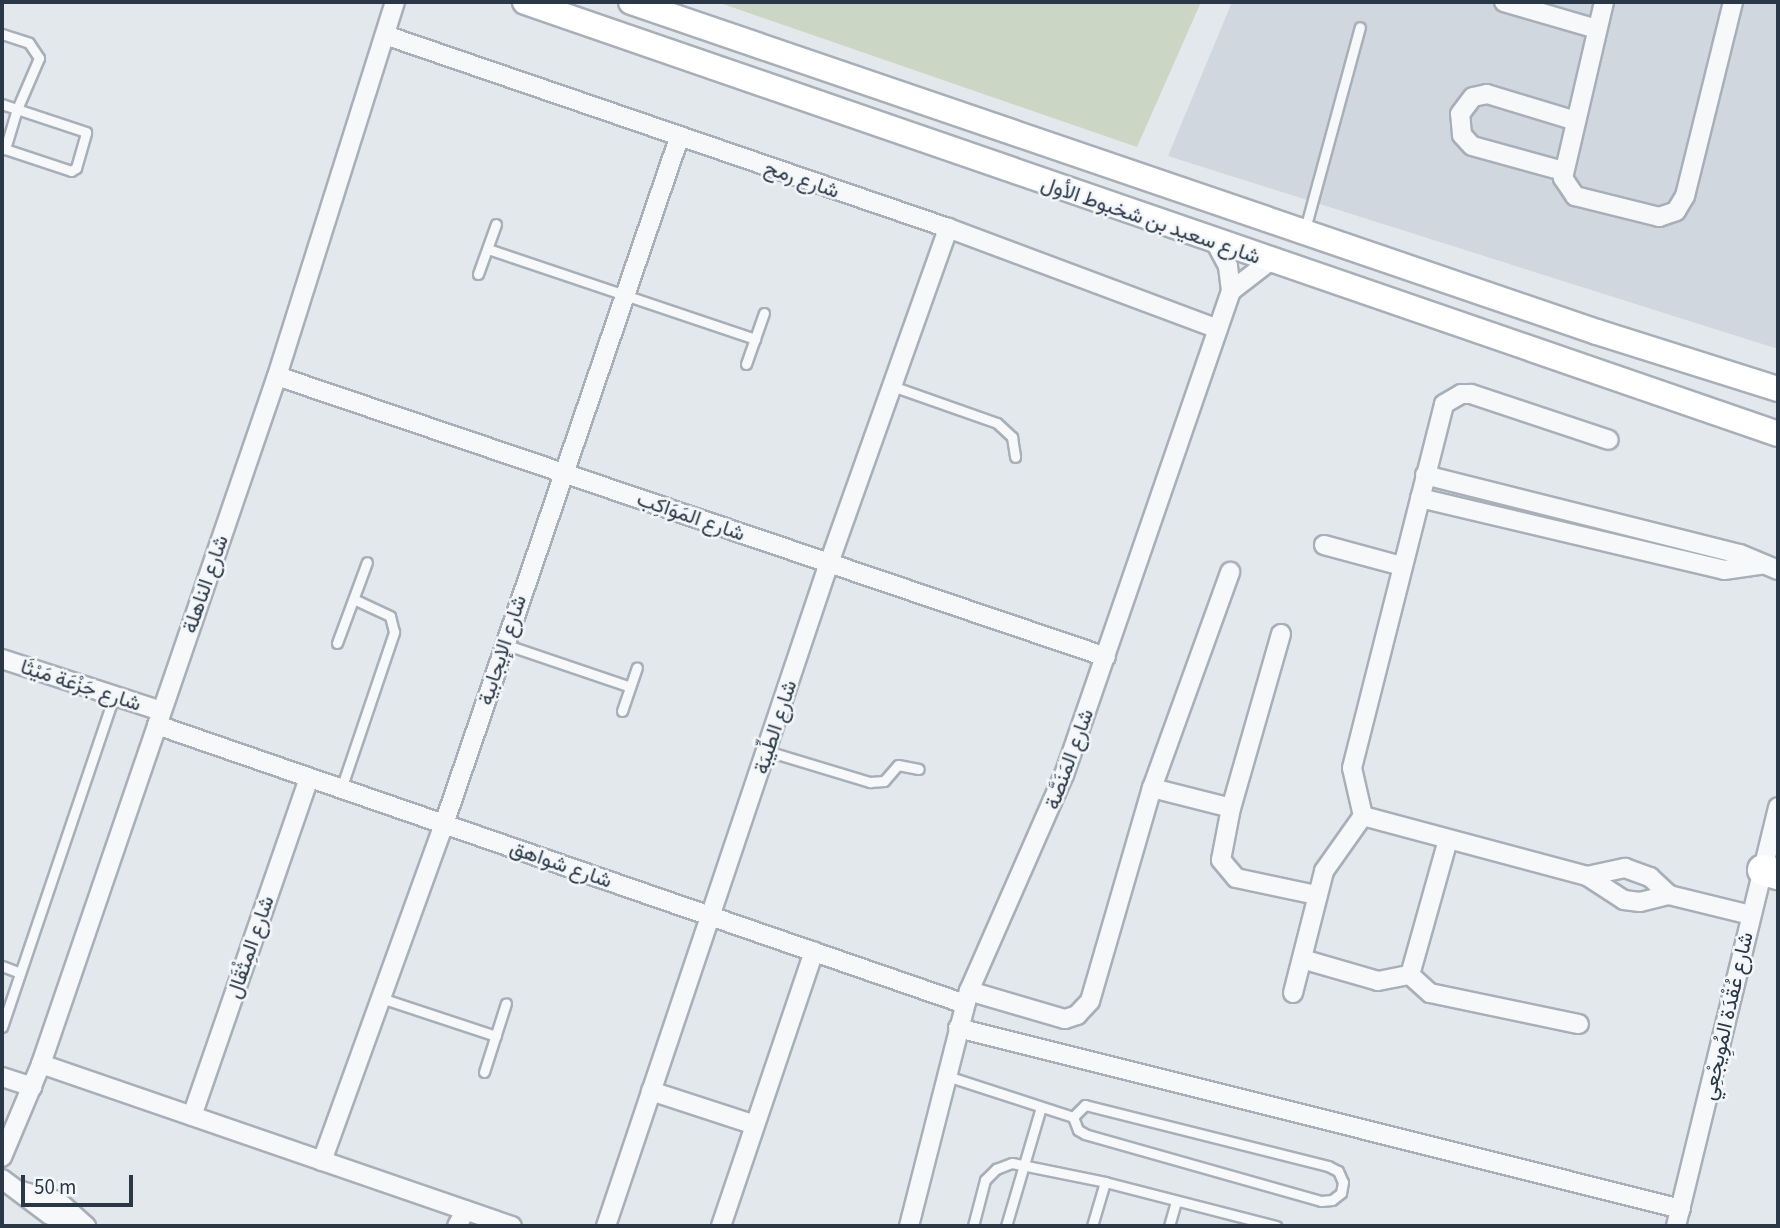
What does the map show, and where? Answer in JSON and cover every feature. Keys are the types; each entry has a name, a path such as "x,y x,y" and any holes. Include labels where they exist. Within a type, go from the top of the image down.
{"main road":[{"name":"شارع سعيد بن شخبوط الأول","path":"526,2 1270,261 1485,331 1778,434"},
{"name":"شارع سعيد بن شخبوط الأول","path":"631,2 1597,332 1778,388"},
{"path":"1077,194 1083,180 1093,176 1186,206 1221,202"},
{"path":"1485,331 1516,327 1584,349 1596,342 1597,332"}],"street":[{"path":"1504,2 1597,29"},
{"path":"1605,2 1573,120 1563,171 1565,186 1575,196 1659,217 1676,211 1685,196 1733,2"},
{"name":"شارع الناهلة","path":"2,1157 41,1065 277,376 393,3"},
{"name":"شارع رمح","path":"385,34 679,138 947,228 1218,329"},
{"path":"1563,171 1472,146 1462,135 1460,114 1473,97 1487,94 1573,120"},
{"name":"شارع الإيجابية","path":"322,1161 444,824 561,472 628,294 679,138"},
{"name":"شارع الطِّيبَة","path":"606,1226 829,563 947,228"},
{"path":"1215,242 1228,266 1231,291"},
{"path":"1231,291 1270,261"},
{"name":"شارع المَنَصَّة","path":"909,1226 967,998 1030,860 1106,657 1231,291"},
{"name":"شارع المَوَاكِب","path":"277,376 1106,657"},
{"path":"1293,993 1316,895 1330,858 1363,816 1363,799 1352,768 1439,414 1451,397 1461,394 1609,440"},
{"path":"1425,475 1740,554 1769,567"},
{"path":"1420,498 1724,570 1769,567"},
{"path":"1324,545 1402,566"},
{"name":"شارع شواهق","path":"159,718 309,779 814,951 967,998 1065,1019 1084,1009 1152,788 1230,572"},
{"path":"1281,634 1231,808 1221,853 1229,874 1316,895"},
{"name":"شارع جَزْعَة مَيْثَا","path":"2,659 114,696 159,718"},
{"name":"شارع المِثْقَال","path":"192,1116 309,779"},
{"path":"1152,788 1231,808"},
{"name":"شارع عُقْدَة المُوِيجْعِي","path":"1679,1217 1751,915 1771,872 1778,807"},
{"path":"1363,816 1587,876 1624,900 1669,895 1751,915"},
{"path":"1410,975 1448,840"},
{"path":"1587,876 1612,868 1638,871 1669,895"},
{"path":"721,1226 814,951"},
{"path":"1302,959 1378,981 1410,975"},
{"path":"1410,975 1430,993 1579,1024"},
{"path":"958,1028 1679,1217"},
{"path":"41,1065 322,1161 462,1218 512,1226"},
{"path":"2,1077 32,1087"},
{"path":"651,1091 755,1125"},
{"path":"2,1179 21,1191 58,1201 86,1226"}],"lane":[{"path":"1304,231 1360,27"},
{"path":"2,34 29,43 39,58 17,109 5,149 71,171 76,168 86,132 17,109 2,104"},
{"path":"478,274 496,224"},
{"path":"488,249 755,339"},
{"path":"746,364 764,313"},
{"path":"890,385 998,423 1012,437 1016,457"},
{"path":"337,643 367,562"},
{"path":"341,789 394,632 390,616 354,599"},
{"path":"504,644 630,687"},
{"path":"622,711 637,667"},
{"path":"2,1027 114,696"},
{"path":"767,751 870,782 884,780 898,765 919,769"},
{"path":"2,966 20,973"},
{"path":"381,998 496,1036"},
{"path":"484,1072 506,1003"},
{"path":"947,1076 1073,1117"},
{"path":"1093,1105 1328,1166 1339,1171 1343,1182 1340,1193 1332,1200 1321,1200 1085,1134 1078,1130 1073,1117 1078,1109 1093,1105"},
{"path":"1006,1226 1041,1107"},
{"path":"973,1226 985,1180 996,1169 1024,1164 1276,1226"},
{"path":"1092,1226 1105,1182"},
{"path":"1169,1226 1176,1201"}],"shaded area":[{"path":"1232,2 1778,2 1778,349 1168,156"}],"green space":[{"path":"717,2 1201,2 1137,147"}]}
